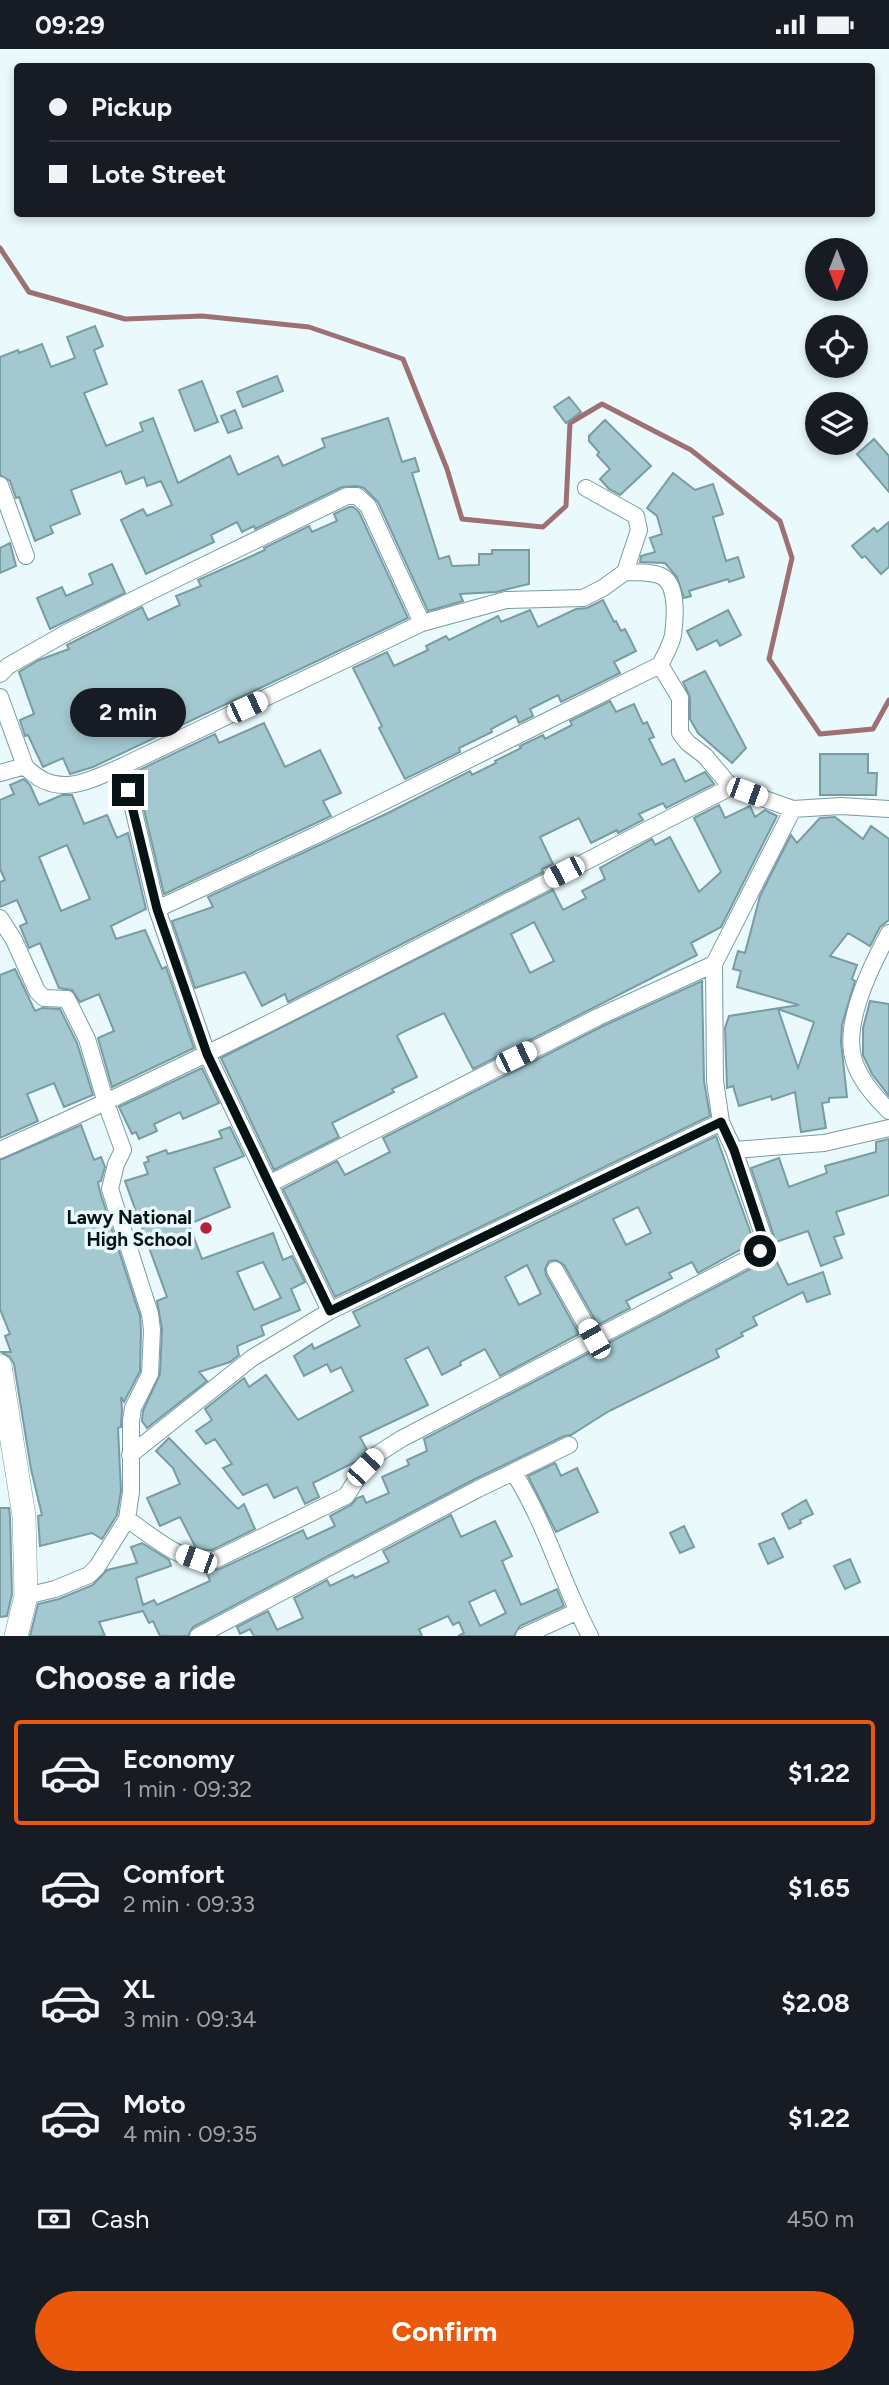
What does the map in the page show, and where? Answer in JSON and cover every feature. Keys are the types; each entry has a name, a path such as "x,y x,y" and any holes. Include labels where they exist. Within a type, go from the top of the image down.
{"main road":[{"path":"0,1366 24,1516 26,1596 16,1636"}],"street":[{"path":"0,485 26,556"},
{"path":"0,697 25,766 44,782 80,784 422,623 506,600 583,598 603,588 625,572 639,530 636,516 586,488"},
{"path":"0,674 8,666 68,632 347,496 357,496 368,506 422,623"},
{"path":"157,909 314,836 660,665 673,636 674,605 669,583 654,574 625,572"},
{"path":"660,665 680,698 680,733 705,756 731,787 793,809 841,806 889,809"},
{"path":"0,773 25,766"},
{"path":"123,766 157,909 207,1054 330,1311"},
{"path":"0,1150 207,1054 731,787"},
{"path":"127,1519 172,1550 205,1562 215,1560 345,1496 376,1455 401,1439 755,1255 765,1247 734,1150 721,1122 715,1081 714,964 793,809"},
{"path":"0,918 14,940 37,991 44,998 67,999 87,1039 123,1150 116,1164 110,1189 150,1314 152,1330 150,1374 133,1408 131,1421 131,1492 127,1519 97,1567 89,1575 55,1589 26,1596"},
{"path":"889,933 857,1008 851,1038 853,1058 858,1070 873,1094 889,1111"},
{"path":"269,1184 575,1028 714,964"},
{"path":"130,1455 252,1358 330,1311 721,1122"},
{"path":"734,1150 824,1143 889,1128"},
{"path":"555,1270 594,1339"},
{"path":"198,1636 478,1489 569,1445"},
{"path":"514,1473 526,1492 590,1636"},
{"path":"524,1636 579,1611"}],"building":[{"path":"95,326 103,346 94,350 107,384 84,393 106,446 143,431 140,423 153,418 178,483 230,456 238,475 278,456 283,466 325,447 322,439 388,418 402,462 415,458 419,471 412,473 439,559 449,556 452,566 479,565 479,554 492,554 492,550 529,550 529,584 496,592 460,594 463,601 428,611 378,502 364,488 357,486 342,487 255,529 254,526 242,532 237,522 211,535 214,542 146,574 121,520 143,509 147,516 172,505 161,481 147,486 144,477 126,484 121,471 71,490 80,514 50,526 53,533 35,541 19,497 16,498 10,481 0,475 0,357 42,344 51,367 75,358 67,337"},
{"path":"277,376 283,391 243,407 237,392"},
{"path":"202,381 218,422 195,431 179,390"},
{"path":"569,397 581,412 566,423 554,407"},
{"path":"235,410 242,428 228,433 221,416"},
{"path":"605,420 651,466 620,495 609,489 600,479 610,469 589,441 589,436"},
{"path":"874,439 889,456 889,492 858,455 868,455 868,444"},
{"path":"673,473 695,490 713,484 723,514 713,517 726,561 738,557 744,577 689,591 691,596 684,598 677,577 665,563 640,562 641,556 655,552 650,538 662,534 657,516 647,508"},
{"path":"349,507 359,512 408,618 93,767 70,774 63,758 43,767 28,735 25,736 20,720 34,714 19,672 39,660 69,649 67,645 142,607 148,620 180,605 176,596 201,586 198,580 265,550 264,548 309,526 312,532 337,521 334,514"},
{"path":"889,522 889,567 881,574 852,546 874,528 877,532"},
{"path":"10,543 16,566 0,573 0,548"},
{"path":"112,564 125,593 50,629 37,598 62,587 66,596 93,584 89,574"},
{"path":"603,600 614,622 616,621 621,631 625,629 636,651 614,662 620,673 561,702 558,695 530,709 533,716 519,723 516,716 491,729 492,732 459,748 460,752 405,779 353,668 387,652 394,666 428,650 426,646 446,636 449,640 498,616 501,622 530,610 538,627"},
{"path":"728,610 741,635 720,646 717,640 697,650 687,631"},
{"path":"705,671 746,748 732,763 698,733 690,719 690,697 683,682"},
{"path":"610,701 616,712 634,704 643,724 647,722 654,737 649,739 662,765 674,759 685,782 705,772 714,784 666,808 663,803 639,814 643,820 591,843 579,818 540,837 553,864 542,869 543,872 288,1002 285,994 262,1006 245,972 195,988 172,921 213,907 208,897 388,813 470,771 472,775 521,748 520,746 543,735 545,739 572,725 570,721"},
{"path":"264,723 285,767 320,750 341,793 323,801 331,816 164,894 135,772 215,734 219,743"},
{"path":"820,754 868,754 868,773 877,773 876,795 820,795"},
{"path":"24,779 30,785 39,805 62,795 72,795 84,824 107,815 117,838 128,833 146,909 111,926 116,939 145,930 162,969 166,967 194,1048 112,1087 98,1038 114,1031 99,994 80,1002 72,990 59,988 40,943 29,948 20,926 27,923 17,900 0,907 0,882 5,880 0,869 0,800 14,794 10,785","holes":["67,845 90,899 61,911 39,857"]},
{"path":"719,805 725,818 750,806 755,817 765,810 777,816 721,927 691,943 697,955 473,1069 444,1013 401,1033 397,1036 417,1077 392,1089 394,1092 332,1123 339,1137 274,1170 221,1058 553,890 563,910 586,898 582,891 605,879 600,868 652,839 655,845 670,837 699,892 721,872 694,818","holes":["534,922 554,961 530,973 511,934"]},
{"path":"835,817 863,839 871,826 889,839 889,920 880,927 870,946 848,933 830,956 857,965 842,1025 841,1042 847,1097 829,1098 829,1102 822,1103 826,1128 801,1132 795,1092 772,1100 771,1096 739,1106 733,1086 727,1088 725,1028 729,1016 799,1005 737,987 741,971 733,969 738,951 745,953 760,896 791,835 797,843 820,818","holes":["778,1009 814,1022 798,1068"]},
{"path":"15,969 35,1011 42,1008 60,1009 77,1043 93,1095 64,1107 54,1083 27,1094 38,1121 0,1138 0,975"},
{"path":"702,981 704,1081 710,1116 335,1297 283,1189 337,1161 345,1175 390,1152 383,1138 603,1026"},
{"path":"870,1001 889,1004 889,1096 872,1074 863,1055 863,1028"},
{"path":"202,1068 219,1103 183,1119 180,1112 154,1124 157,1131 139,1139 136,1132 132,1134 119,1107"},
{"path":"81,1125 94,1160 101,1157 105,1167 101,1181 98,1182 140,1316 140,1371 124,1402 121,1397 121,1427 118,1428 121,1491 117,1515 102,1539 92,1533 40,1546 38,1516 42,1515 31,1469 14,1364 10,1357 1,1352 11,1352 5,1336 10,1334 0,1309 0,1160"},
{"path":"230,1127 244,1156 214,1168 230,1207 189,1224 202,1259 273,1233 283,1260 292,1256 305,1282 291,1289 300,1310 261,1326 264,1335 237,1346 239,1355 230,1362 199,1372 207,1381 147,1428 142,1421 143,1411 160,1374 162,1329 157,1301 167,1297 125,1181 148,1174 144,1163 149,1161 147,1157 166,1150 168,1154 222,1138 219,1131","holes":["263,1262 281,1298 254,1310 237,1272"]},
{"path":"716,1136 754,1242 698,1273 692,1262 669,1273 672,1278 626,1301 630,1308 598,1325 564,1265 556,1260 549,1261 545,1269 546,1275 579,1334 500,1376 485,1349 442,1375 428,1347 405,1359 428,1405 360,1437 367,1450 357,1461 313,1483 319,1497 305,1504 297,1487 274,1498 267,1484 243,1495 223,1468 232,1464 215,1439 206,1444 196,1431 212,1420 205,1409 244,1378 249,1387 266,1375 298,1420 353,1391 341,1367 331,1372 327,1364 304,1376 294,1356 312,1344 314,1349 360,1326 353,1312","holes":["638,1207 651,1233 626,1245 613,1219","527,1265 541,1294 519,1305 505,1277"]},
{"path":"889,1139 889,1195 836,1212 844,1234 834,1237 842,1258 821,1266 808,1231 776,1242 751,1168 779,1158 789,1187 827,1173 825,1166 876,1152 876,1142"},
{"path":"773,1254 788,1285 823,1272 830,1294 807,1302 803,1292 753,1317 757,1325 741,1333 743,1336 716,1350 719,1357 609,1411 571,1435 473,1480 193,1627 188,1636 160,1636 153,1621 149,1623 143,1611 99,1622 105,1636 30,1636 38,1604 59,1599 93,1585 107,1570 137,1563 131,1547 142,1543 169,1560 171,1566 136,1578 143,1605 154,1600 157,1605 210,1581 206,1571 220,1569 303,1530 307,1539 335,1526 330,1516 351,1505 357,1498 363,1496 366,1503 389,1493 382,1477 409,1465 407,1460 427,1451 424,1439 760,1264"},
{"path":"169,1438 238,1509 244,1504 255,1529 212,1550 204,1550 196,1548 180,1517 160,1526 147,1498 180,1484 173,1468 156,1451"},
{"path":"555,1463 561,1476 577,1468 598,1512 556,1532 528,1476"},
{"path":"806,1500 813,1514 789,1529 782,1514"},
{"path":"0,1508 9,1508 12,1594 7,1616 0,1617"},
{"path":"451,1515 461,1537 495,1521 512,1556 502,1561 521,1605 557,1589 564,1606 520,1626 514,1636 458,1636 464,1633 459,1622 453,1625 448,1616 419,1629 422,1636 254,1636 250,1629 240,1634 237,1627 268,1611 277,1630 303,1618 294,1598 327,1580 330,1586 389,1562 383,1551","holes":["495,1590 506,1613 480,1626 469,1602"]},
{"path":"684,1526 694,1547 680,1553 670,1533"},
{"path":"774,1538 783,1557 768,1564 759,1544"},
{"path":"850,1559 860,1582 845,1589 834,1566"}],"waterway":[{"path":"0,248 29,292 125,319 202,316 309,327 403,359 447,469 462,519 543,527 566,506 570,423 602,404 691,450 780,521 792,558 769,659 820,734 873,729 889,700"}],"place":[{"name":"Lawy National High School","path":"206,1228"}],"route":[{"path":"128,790 157,909 207,1054 330,1311 721,1122 734,1150 766,1245 760,1251"}]}
